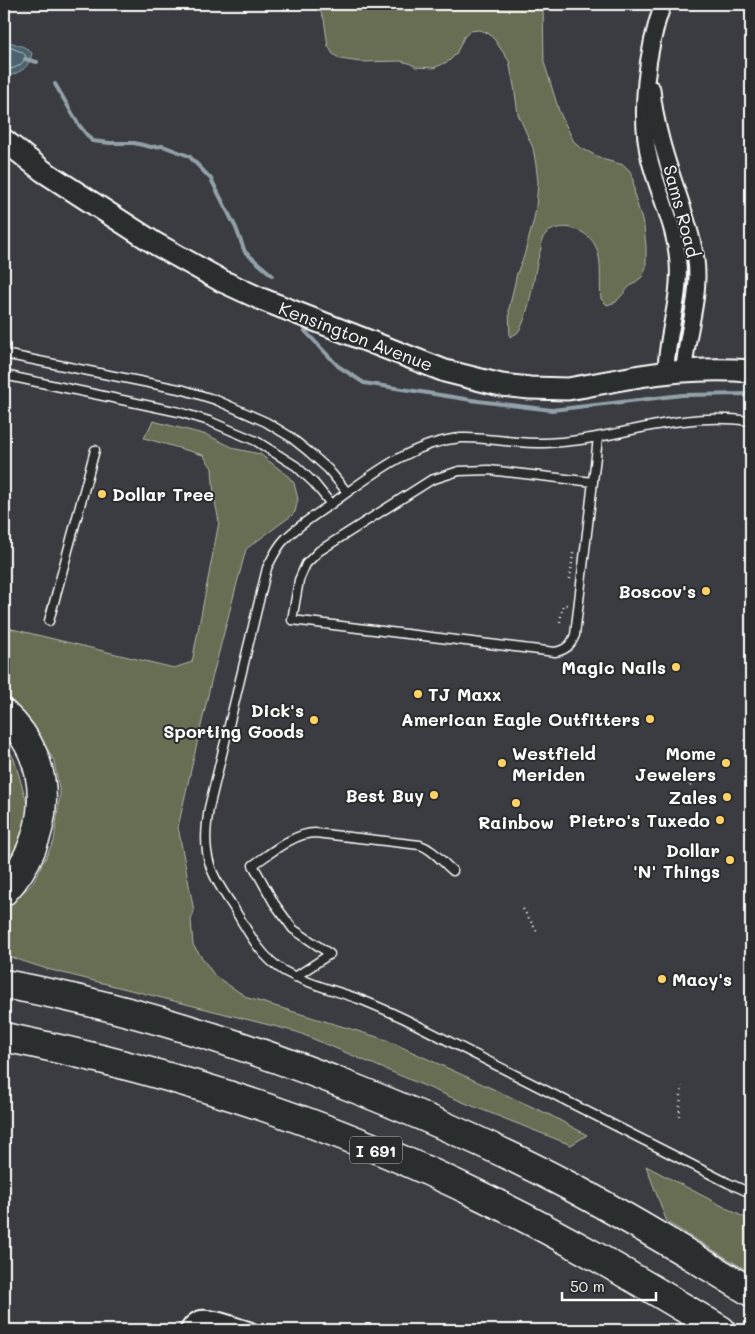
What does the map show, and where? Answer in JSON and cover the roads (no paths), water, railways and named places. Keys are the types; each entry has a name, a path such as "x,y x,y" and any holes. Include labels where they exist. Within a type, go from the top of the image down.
{"highway":[{"path":"4,714 19,730 31,750 40,774 42,790 40,819 33,845 22,868 4,891"},
{"path":"4,984 112,1007 200,1032 302,1068 394,1104 469,1137 570,1186 751,1292"},
{"name":"I 691","path":"4,1037 103,1060 211,1089 281,1112 384,1153 444,1178 509,1210 627,1275 721,1330"}],"main road":[{"name":"Kensington Avenue","path":"4,140 43,171 134,230 222,281 445,371 501,385 559,389 675,372 751,371"}],"street":[{"name":"Sams Road","path":"663,4 654,32 644,119 645,139 675,240 678,263 679,284 667,349 675,372"},
{"path":"194,1325 211,1319 250,1330"}],"lane":[{"path":"4,354 184,390 216,400 266,422 289,436 328,469 348,492"},
{"path":"4,375 179,412 209,421 256,441 296,466 314,483 331,504"},
{"path":"751,421 729,418 684,420 571,442 519,442 484,438 461,438 439,442 400,457 298,528 284,540 267,568 209,808 206,828 210,866 218,882 255,942 267,958 282,969 295,977 360,1000 405,1019 751,1193"},
{"path":"592,482 489,470 459,471 431,480 318,551 306,564 299,580 292,620 555,652 562,651 573,641 575,635 598,437"},
{"path":"49,621 95,450"},
{"path":"295,977 330,954 293,929 274,903 253,864 296,837 305,833 315,832 420,845 427,847 453,871"}],"water":[{"path":"4,40 24,47 32,53 29,62 24,68 9,76 4,73"}],"waterway":[{"path":"25,59 37,62"},
{"path":"55,84 79,125 92,141 134,143 151,147 163,146 189,156 211,179 236,228 245,252 272,275"},
{"path":"305,331 338,366 364,383 478,401 552,410 682,395 751,394"}],"place":[{"name":"Dollar Tree","path":"102,494"},
{"name":"Boscov's","path":"706,591"},
{"name":"Magic Nails","path":"676,667"},
{"name":"TJ Maxx","path":"418,694"},
{"name":"American Eagle Outfitters","path":"650,719"},
{"name":"Dick's Sporting Goods","path":"314,720"},
{"name":"Westfield Meriden","path":"502,763"},
{"name":"Mome Jewelers","path":"726,763"},
{"name":"Best Buy","path":"434,795"},
{"name":"Zales","path":"727,797"},
{"name":"Rainbow","path":"516,803"},
{"name":"Pietro's Tuxedo","path":"720,820"},
{"name":"Dollar 'N' Things","path":"730,860"},
{"name":"Macy's","path":"662,979"}]}
